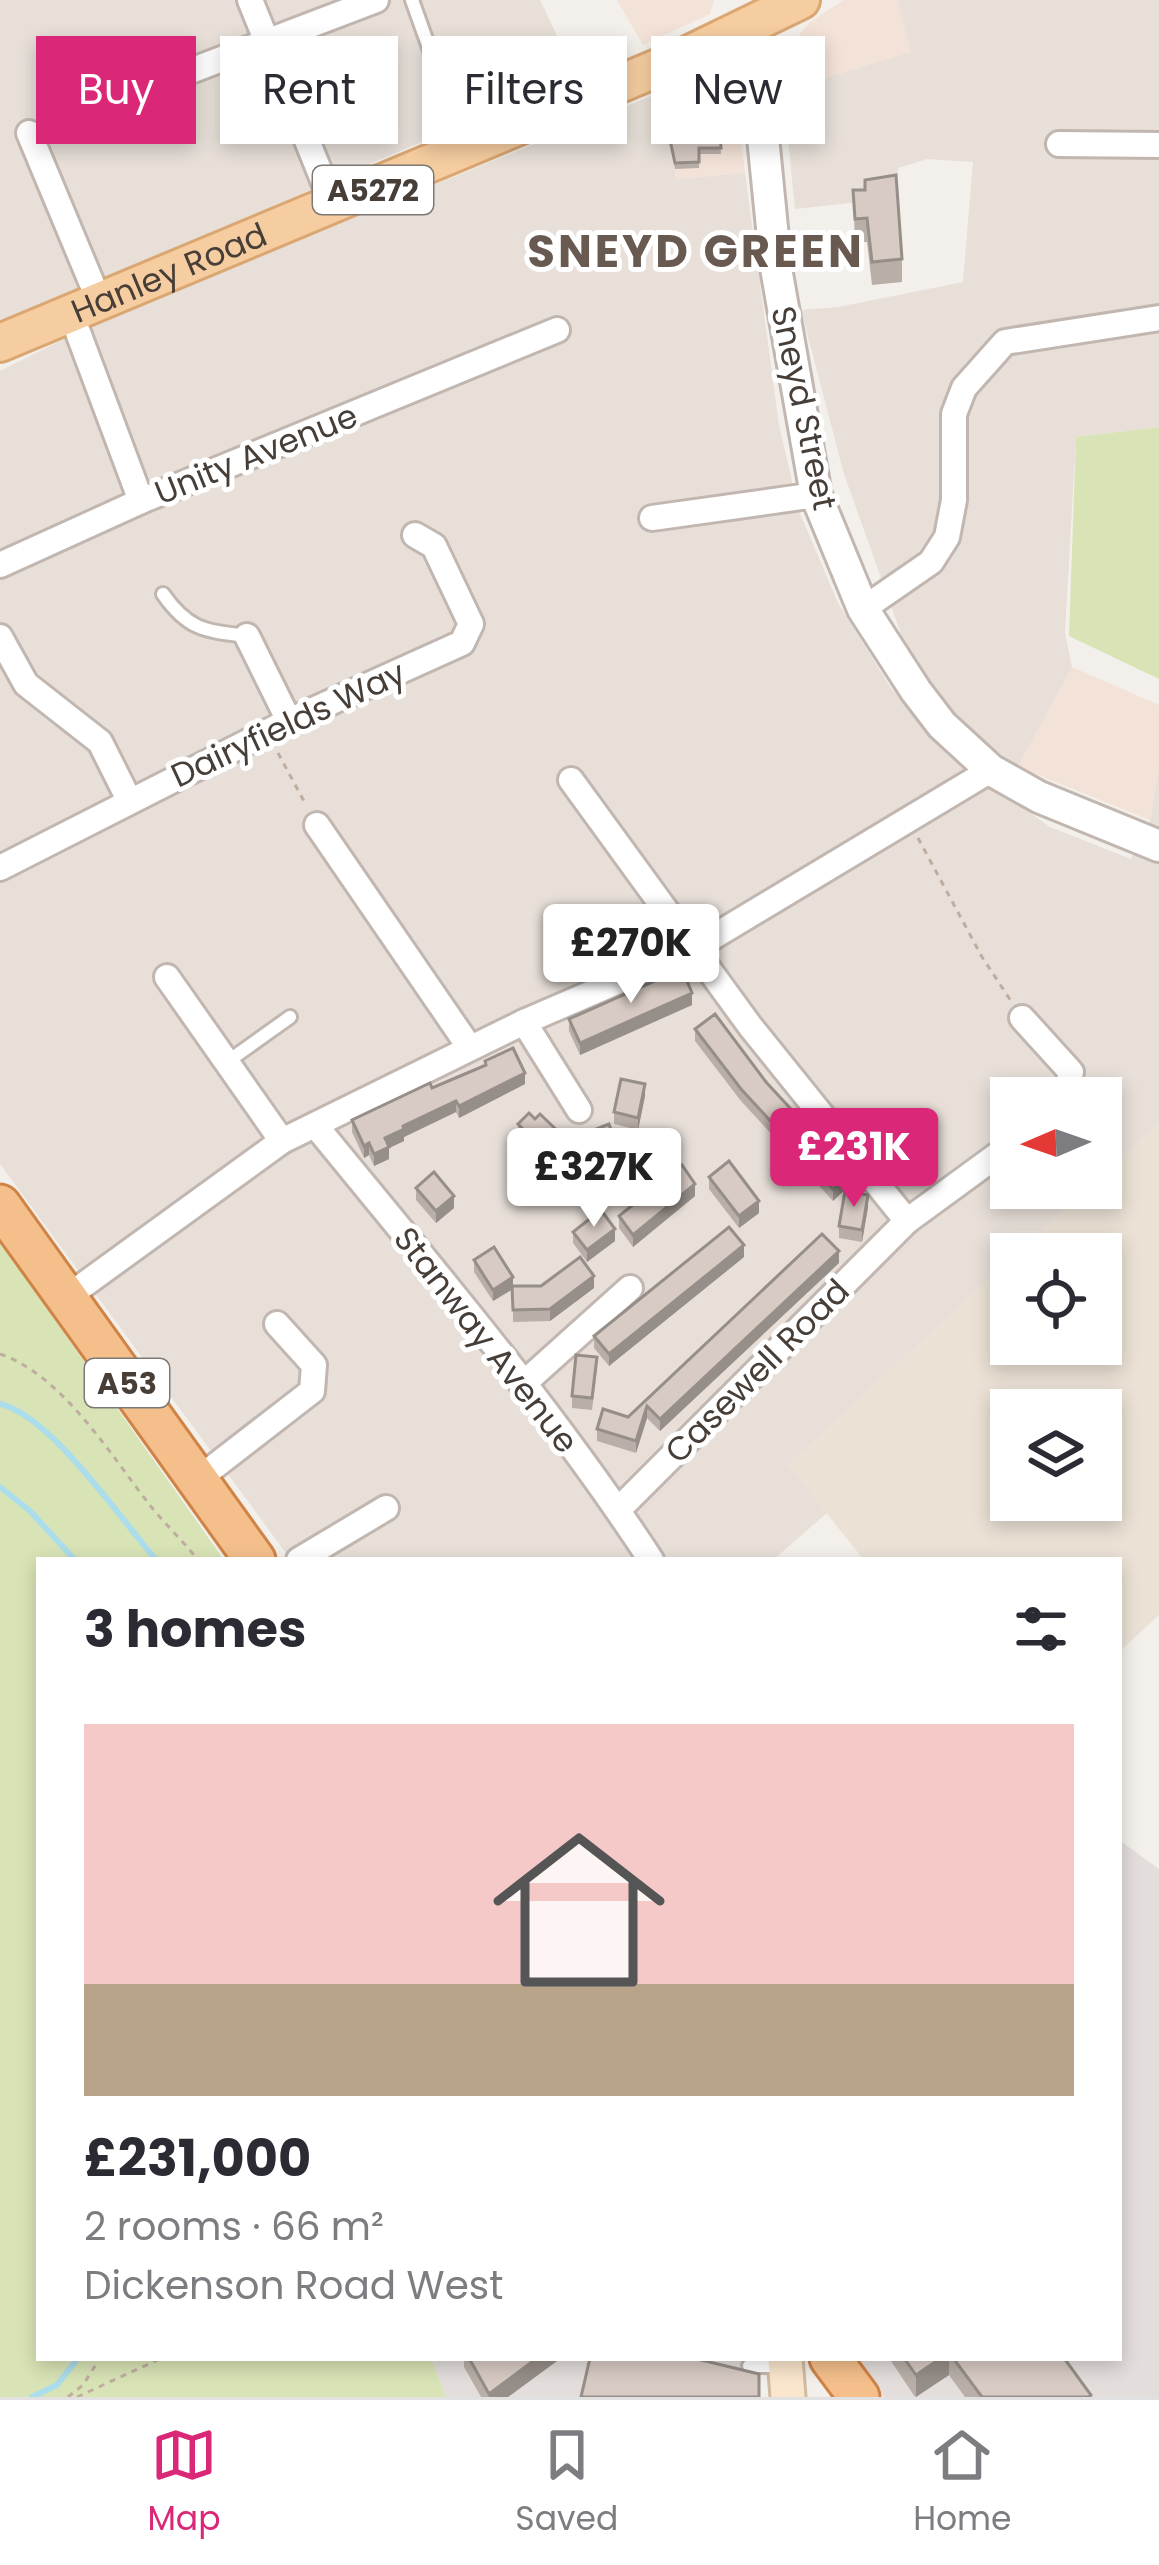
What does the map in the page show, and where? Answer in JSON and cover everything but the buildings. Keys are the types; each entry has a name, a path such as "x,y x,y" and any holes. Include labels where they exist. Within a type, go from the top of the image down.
{"highway":[{"name":"A53","path":"0,1205 253,1557"},
{"path":"832,2361 859,2397"}],"main road":[{"name":"Hanley Road","path":"0,343 334,207 748,16 801,0"}],"street":[{"path":"250,0 266,36"},
{"path":"275,36 376,0"},
{"name":"Sneyd Street","path":"748,16 776,268 816,496 863,610 916,692 991,770 1039,796 1159,846"},
{"name":"Unity Avenue","path":"29,133 141,501 557,330"},
{"path":"309,144 334,207"},
{"path":"1059,144 1159,145"},
{"path":"863,610 931,562 947,537 954,500 954,415 964,388 1005,343 1159,317"},
{"path":"652,518 816,496"},
{"path":"0,565 141,501"},
{"name":"Dairyfields Way","path":"0,868 278,727 462,643 471,624 434,546 415,535"},
{"path":"247,636 278,727"},
{"path":"0,637 26,684 100,742 129,800"},
{"path":"67,1297 282,1141 524,1022 692,949 991,770"},
{"path":"571,780 692,949 907,1221"},
{"path":"317,825 470,1048"},
{"path":"167,977 282,1141"},
{"path":"1022,1018 1071,1072 1070,1077"},
{"path":"524,1022 579,1110"},
{"name":"Stanway Avenue","path":"315,1125 522,1384 649,1557"},
{"name":"Casewell Road","path":"618,1510 907,1221 990,1160"},
{"path":"522,1384 630,1288"},
{"path":"197,1480 312,1391 314,1365 277,1324"},
{"path":"304,1557 386,1508"}],"lane":[{"path":"412,0 465,150"},
{"path":"163,594 198,628 247,636"},
{"path":"227,1063 290,1018"},
{"path":"749,2366 786,2374"}],"path":[{"path":"278,727 317,825"},
{"path":"908,822 982,957 1022,1018"},
{"path":"0,1354 45,1379 195,1557"},
{"path":"68,2397 83,2385 98,2361"},
{"path":"77,2397 155,2361"}],"shaded area":[{"path":"0,0 540,0 557,36 422,36 422,142 0,324"},
{"path":"617,0 714,0 710,14 662,36 651,36 643,45"},
{"path":"844,0 897,0 911,52 825,78 825,36 798,36 810,22"},
{"path":"897,0 1159,0 1159,427 1076,437 1065,633 1072,667 1018,767 971,732 910,659 844,474 801,310 963,282 973,162 927,159 898,168 896,198 795,209 788,144 825,144 825,78 910,52"},
{"path":"651,96 651,144 671,144 676,179 745,173 779,425 799,511 838,603 891,688 957,762 1050,827 1131,859 1150,820 1159,766 1159,1124 1122,1157 1122,1077 990,1077 990,1209 1065,1209 1039,1233 990,1233 990,1278 788,1465 828,1512 776,1557 289,1557 0,1164 0,371 90,326 534,144 627,144 627,106"},
{"path":"671,144 741,144 745,173 676,179"},
{"path":"1072,667 1159,705 1159,766 1150,820 1018,767"},
{"path":"1159,1124 1159,1615 1122,1649 1122,1557 862,1557 788,1465 990,1278 990,1365 1122,1365 1122,1233 1039,1233 1065,1209 1122,1209 1122,1157"},
{"path":"1122,1842 1159,1869 1159,2397 884,2397 859,2361 1122,2361"},
{"path":"432,2361 756,2361 759,2397 446,2397"}],"green space":[{"path":"1159,427 1159,679 1069,636 1076,437"},
{"path":"0,1242 222,1557 36,1557 36,2361 432,2361 446,2397 0,2397"}],"waterway":[{"path":"0,1404 20,1412 62,1447 154,1557"},
{"path":"0,1487 30,1511 72,1557"},
{"path":"32,2397 57,2385 76,2361"}],"district":[{"name":"SNEYD GREEN","path":"696,251"}]}
